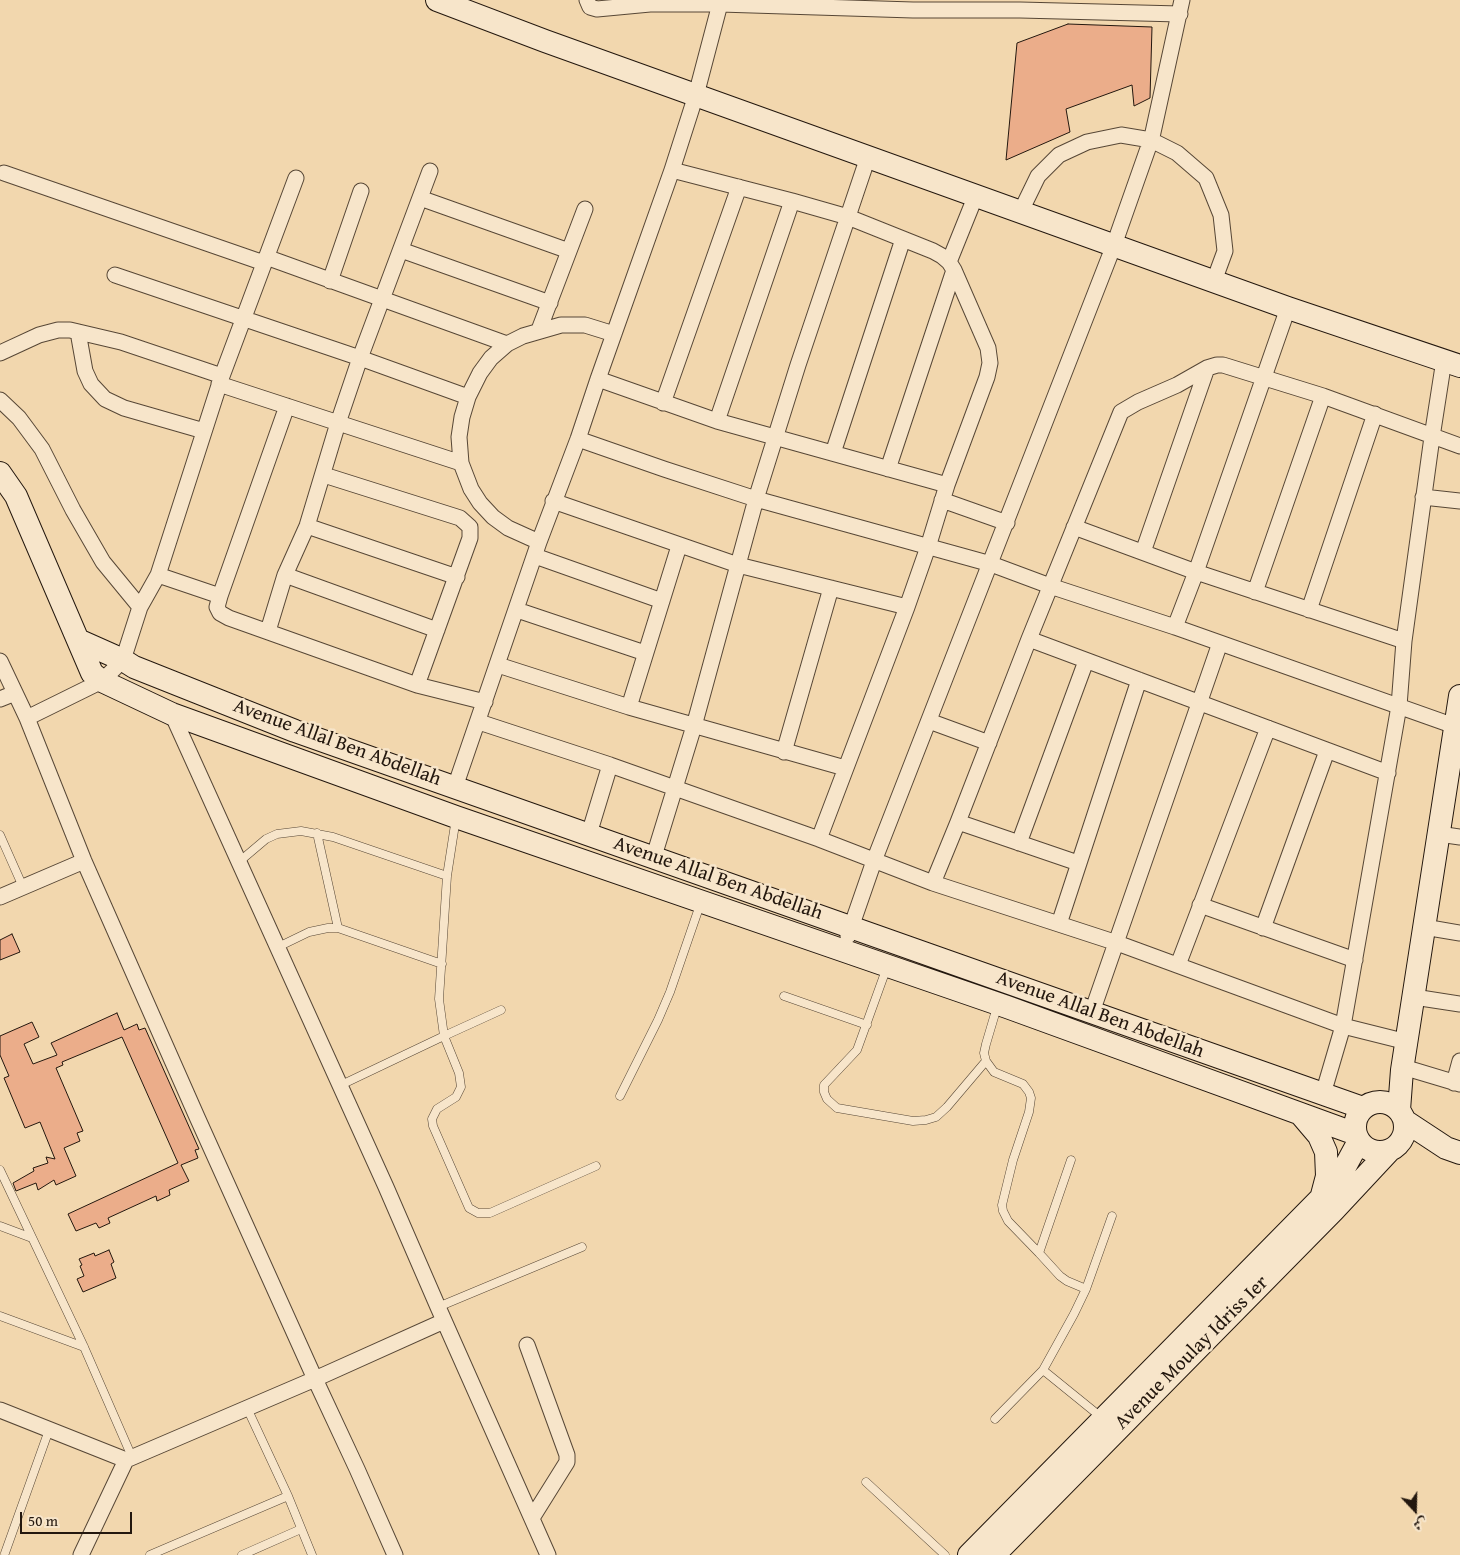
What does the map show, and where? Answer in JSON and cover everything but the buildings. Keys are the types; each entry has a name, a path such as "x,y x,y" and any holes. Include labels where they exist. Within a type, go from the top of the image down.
{"street":[{"path":"437,0 1214,282 1452,363 1432,437 1404,641 1399,706 1344,1026 1323,1094"},
{"path":"587,0 590,6 597,9 651,2 1181,7 1150,140 1114,245 874,861 844,950"},
{"path":"455,787 479,722 553,501 578,439 672,170 696,95 720,2"},
{"path":"1021,211 1038,176 1059,155 1087,142 1121,135 1150,140 1177,153 1206,178 1222,215 1225,251 1214,282"},
{"path":"654,856 694,726 756,499 798,365 868,157"},
{"path":"672,170 848,217 933,250 951,266 984,335 988,348 990,363 987,377 947,485 907,607 819,839"},
{"path":"268,631 285,575 307,526 360,358 430,172"},
{"path":"4,173 330,281 507,344"},
{"path":"27,718 102,681 123,660 140,607 158,575 220,380 296,178"},
{"path":"663,403 739,187"},
{"path":"330,281 361,192"},
{"path":"888,469 951,266 976,195"},
{"path":"420,198 569,251"},
{"path":"717,421 792,201"},
{"path":"539,330 586,209"},
{"path":"833,452 903,239"},
{"path":"401,250 550,303"},
{"path":"115,275 360,358 468,397"},
{"path":"1175,626 1265,378 1288,308"},
{"path":"614,334 585,325 561,325 539,330 507,344 491,358 480,373 468,397 459,437 461,463 471,489 480,503 493,517 537,549 662,601"},
{"path":"0,353 39,335 58,330 78,332 121,342 287,406 461,463"},
{"path":"78,332 85,371 91,384 105,398 124,408 204,431"},
{"path":"933,883 1121,412 1138,402 1177,386 1207,368 1223,365 1323,396 1460,446"},
{"path":"1143,552 1207,368"},
{"path":"598,379 717,421 947,485"},
{"path":"1255,592 1323,396"},
{"path":"0,400 18,418 42,450 103,562 140,607"},
{"path":"287,406 220,596 217,607 223,616 417,685 485,702"},
{"path":"1309,610 1375,414"},
{"path":"578,439 680,475 756,499 990,564 1050,586 1175,626 1458,727"},
{"name":"Avenue Allal Ben Abdellah","path":"0,473 16,496 92,673 102,681 172,714 456,816 998,1004 1302,1115 1357,1138"},
{"path":"324,475 460,518 470,527 470,538 457,577 417,685"},
{"path":"1424,497 1460,501"},
{"path":"942,500 1007,523"},
{"path":"553,501 738,565 907,607"},
{"path":"307,526 457,577"},
{"path":"1074,527 1196,572 1404,641"},
{"path":"629,706 679,546"},
{"path":"158,575 220,596"},
{"path":"285,575 437,630"},
{"path":"784,752 831,588"},
{"path":"517,610 645,653"},
{"path":"1029,639 1388,773"},
{"name":"Avenue Allal Ben Abdellah","path":"78,640 123,660 134,667 295,731 654,856 1323,1094 1369,1105"},
{"path":"1092,1012 1220,643"},
{"path":"0,660 27,718 84,861 197,1117 395,1555"},
{"path":"1019,843 1086,661"},
{"path":"498,665 694,726 845,768"},
{"path":"1059,924 1139,680"},
{"path":"0,699 16,693"},
{"path":"1394,1147 1405,1133 1402,1115 1402,1069 1424,927 1449,835 1460,696"},
{"path":"172,714 386,1187 548,1555"},
{"path":"929,721 989,742"},
{"path":"479,722 676,788 819,839 933,883 1117,943 1344,1026 1407,1042"},
{"path":"1178,965 1268,728"},
{"path":"1263,928 1327,751"},
{"path":"589,834 610,765"},
{"path":"958,822 1078,863"},
{"path":"0,897 84,861"},
{"path":"1200,905 1355,960"},
{"path":"1424,927 1460,933"},
{"path":"1414,997 1460,1004"},
{"path":"1402,1069 1457,1083 1460,1060"},
{"path":"1402,1069 1357,1116 1355,1125 1357,1138 1369,1150 1383,1152 1394,1147 1453,1150"},
{"path":"1369,1105 1383,1102 1392,1104 1402,1115 1453,1150"},
{"path":"1302,1115 1319,1136 1326,1152 1327,1176 1321,1198"},
{"name":"Avenue Moulay Idriss Ier","path":"969,1555 1321,1198 1342,1171 1357,1138"},
{"name":"Avenue Moulay Idriss Ier","path":"994,1555 1394,1147"},
{"path":"81,1555 129,1458 315,1379 441,1314"},
{"path":"527,1345 567,1455 567,1462 532,1518"},
{"path":"0,1410 49,1430 129,1458"}],"lane":[{"path":"456,816 447,876 439,999 444,1036 459,1073 461,1087 456,1097 436,1109 432,1119 433,1126 469,1208 484,1214 596,1166"},
{"path":"240,861 266,839 277,834 301,831 317,833 447,876"},
{"path":"317,833 338,928"},
{"path":"0,835 23,887"},
{"path":"620,1096 670,992 702,900"},
{"path":"278,947 309,932 338,928 442,964"},
{"path":"888,965 857,1050 824,1085 827,1100 837,1108 913,1121 926,1120 936,1117 947,1107 986,1061"},
{"path":"784,996 867,1025"},
{"path":"998,1004 984,1052 986,1061 994,1072 1023,1084 1031,1098 1029,1112 1013,1160 1002,1205 1003,1211 1008,1221 1060,1276 1086,1289"},
{"path":"340,1086 501,1010"},
{"path":"1039,1254 1071,1160"},
{"path":"0,1170 84,1347 129,1458"},
{"path":"995,1419 1043,1370 1086,1289 1112,1216"},
{"path":"0,1226 32,1238"},
{"path":"441,1314 582,1246"},
{"path":"0,1316 84,1347"},
{"path":"1043,1370 1103,1419"},
{"path":"247,1408 288,1496 312,1555"},
{"path":"6,1553 49,1430"},
{"path":"866,1482 945,1555"},
{"path":"150,1555 288,1496"},
{"path":"242,1555 301,1529"}]}
